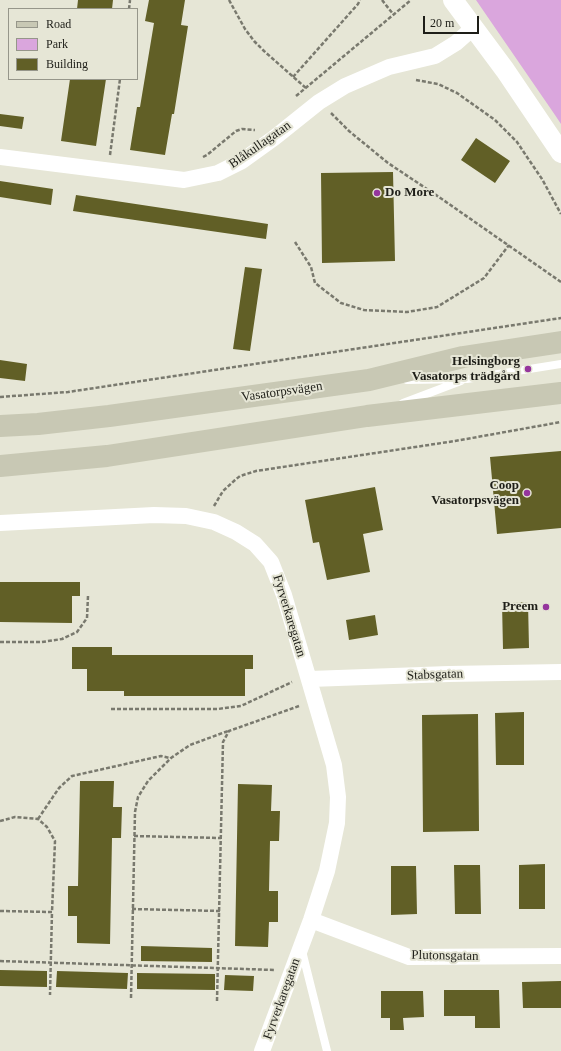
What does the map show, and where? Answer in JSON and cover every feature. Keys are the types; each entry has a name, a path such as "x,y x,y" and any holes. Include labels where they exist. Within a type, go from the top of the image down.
{"main road":[{"name":"Vasatorpsvägen","path":"0,426 38,424 110,416 369,380 463,356 561,342"},
{"path":"0,466 107,456 367,416 561,393"}],"street":[{"path":"452,0 505,70 561,153"},
{"name":"Blåkullagatan","path":"0,157 184,180 218,173 242,161 274,138 324,107 345,86 389,67 426,58 443,52 473,28"},
{"name":"Fyrverkaregatan","path":"0,523 154,515 186,516 225,526 261,549 271,562 284,595 334,765 338,797 337,823 327,871 311,920 262,1051"},
{"name":"Stabsgatan","path":"308,677 561,672"},
{"name":"Plutonsgatan","path":"311,920 409,957 561,956"}],"lane":[{"path":"369,380 467,379 561,364"},
{"path":"367,416 467,379"},
{"name":"Fyrverkaregatan","path":"301,947 327,1051"}],"path":[{"path":"229,0 245,29 254,41 305,88 349,132 388,163 561,282"},
{"path":"293,77 360,0"},
{"path":"382,0 393,14"},
{"path":"293,99 411,0"},
{"path":"107,171 120,80"},
{"path":"413,80 438,84 457,93 495,120 517,142 542,179 561,214"},
{"path":"324,107 336,108"},
{"path":"198,159 207,155 236,131 242,129 259,131 253,136"},
{"path":"110,155 118,156"},
{"path":"295,242 311,268 315,283 340,303 364,310 407,312 437,307 484,278 509,245"},
{"path":"0,397 68,392 561,318"},
{"path":"206,520 223,491 229,485 240,476 256,471 455,441 561,422"},
{"path":"0,642 42,642 62,639 77,632 87,618 88,596"},
{"path":"110,709 218,709 241,706 308,677"},
{"path":"131,998 134,836 135,812 138,797 148,781 171,758 190,745 315,700"},
{"path":"217,1001 219,967 223,742 229,731"},
{"path":"38,819 59,788 72,776 161,756 171,758"},
{"path":"0,821 15,817 38,819 46,827 55,841 50,995"},
{"path":"134,836 221,838"},
{"path":"132,909 220,911"},
{"path":"0,910 52,912"},
{"path":"0,961 270,968 291,973"}],"green space":[{"path":"476,0 561,0 561,124 555,115"}],"building":[{"path":"78,0 113,0 112,8 77,8"},
{"path":"149,0 185,0 181,25 188,26 174,114 172,114 165,155 130,150 137,107 140,107 154,23 145,21"},
{"path":"70,80 106,80 96,146 61,141"},
{"path":"0,114 24,117 22,129 0,126"},
{"path":"476,138 510,161 495,183 461,160"},
{"path":"393,172 395,261 322,263 321,173"},
{"path":"0,181 53,189 51,205 0,197"},
{"path":"76,195 268,224 266,239 73,211"},
{"path":"245,267 262,269 250,351 233,349"},
{"path":"0,360 27,364 25,381 0,378"},
{"name":"Coop Vasatorpsvägen","path":"561,451 561,528 497,534 490,457"},
{"path":"375,487 383,530 363,534 370,572 327,580 319,542 313,543 305,500"},
{"path":"0,582 80,582 80,596 72,596 72,623 0,622"},
{"path":"528,602 529,648 503,649 502,603"},
{"path":"375,615 378,635 349,640 346,620"},
{"path":"72,647 112,647 112,655 253,655 253,669 245,669 245,696 124,696 124,691 87,691 87,669 72,669"},
{"path":"524,712 524,765 496,765 495,713"},
{"path":"478,714 479,831 423,832 422,715"},
{"path":"80,781 114,781 113,807 122,807 121,838 112,838 110,944 77,943 77,916 68,916 68,886 78,886"},
{"path":"238,784 272,785 271,811 280,811 279,841 270,841 269,891 278,891 278,922 269,922 268,947 235,946"},
{"path":"545,864 545,909 519,909 519,865"},
{"path":"454,865 480,865 481,914 455,914"},
{"path":"391,866 416,866 417,914 391,915"},
{"path":"141,946 212,948 212,962 141,961"},
{"path":"0,970 47,971 47,987 0,986"},
{"path":"57,971 128,973 127,989 56,987"},
{"path":"137,973 215,974 215,990 137,989"},
{"path":"225,975 254,976 253,991 224,990"},
{"path":"561,981 561,1008 523,1008 522,982"},
{"path":"444,990 499,990 500,1028 475,1028 475,1016 444,1016"},
{"path":"381,991 423,991 424,1017 403,1018 404,1030 390,1030 390,1018 381,1018"}],"place":[{"name":"Do More","path":"377,193"},
{"name":"Helsingborg Vasatorps trädgård","path":"528,369"},
{"name":"Coop Vasatorpsvägen","path":"527,493"},
{"name":"Preem","path":"546,607"}]}
